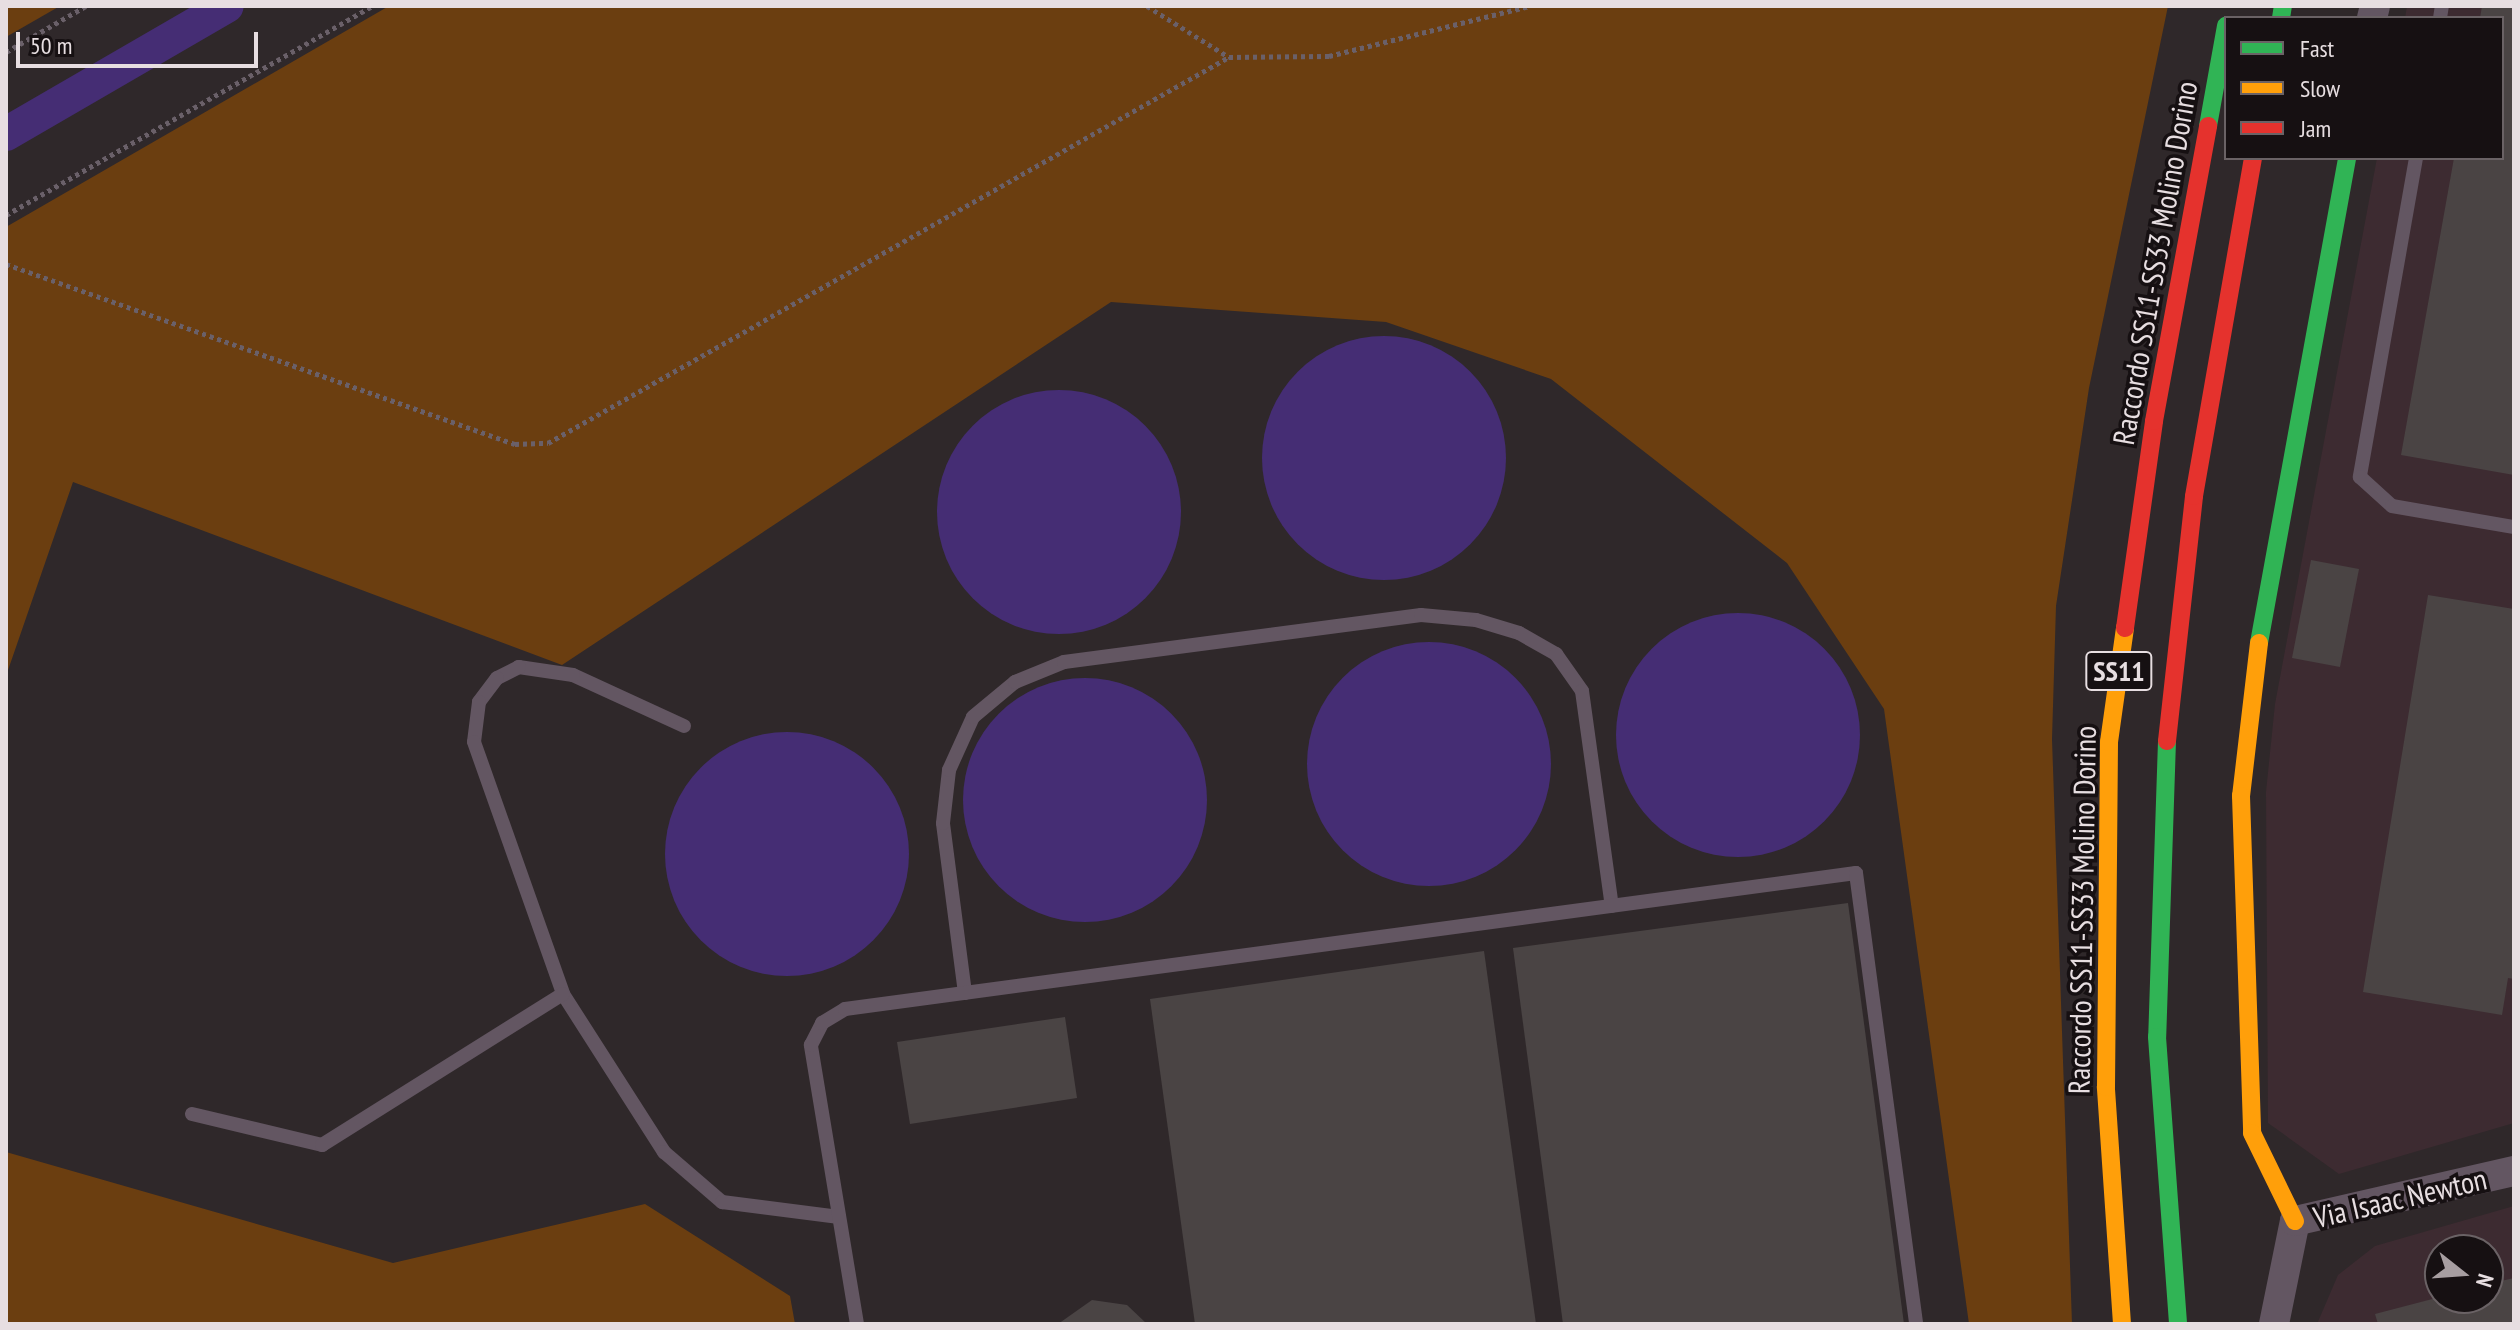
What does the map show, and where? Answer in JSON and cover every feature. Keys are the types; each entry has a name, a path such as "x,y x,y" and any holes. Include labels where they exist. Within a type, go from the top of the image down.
{"main road":[{"name":"Raccordo SS11-SS33 Molino Dorino","path":"2122,1324 2106,1087 2109,742 2154,421 2224,37"},
{"name":"SS11","path":"2178,1324 2157,1037 2164,768 2194,496 2253,160"},
{"path":"2295,1221 2252,1133 2241,796 2258,648 2347,160"}],"street":[{"name":"Via Isaac Newton","path":"2274,1324 2295,1221 2514,1171"}],"lane":[{"path":"2416,160 2360,477 2392,506 2514,527"},
{"path":"965,993 943,823 949,770 973,717 1015,682 1064,662 1421,615 1476,620 1519,633 1556,654 1582,691 1612,906"},
{"path":"684,726 573,675 519,667 497,678 479,702 474,742 563,994 664,1152 692,1180 722,1202 839,1217"},
{"path":"857,1324 811,1045 822,1023 845,1009 1856,873 1916,1324"},
{"path":"192,1114 322,1145 563,994"}],"path":[{"path":"6,52 86,6"},
{"path":"6,215 372,6"},
{"path":"1147,6 1229,57"},
{"path":"6,264 515,444 548,443 1229,57 1329,56 1530,6"}],"shaded area":[{"path":"6,6 60,6 6,37"},
{"path":"389,6 2168,6 2089,388 2056,606 2052,739 2072,1324 1969,1324 1884,709 1787,563 1551,379 1386,322 1111,302 562,665 73,482 6,676 6,227"},
{"path":"2407,6 2514,6 2514,1123 2339,1174 2268,1123 2266,792 2275,704 2377,160 2504,160 2504,16 2405,16"},
{"path":"1384,336 1431,346 1452,357 1470,372 1485,390 1496,411 1506,458 1496,505 1485,526 1470,544 1452,559 1431,570 1384,580 1337,570 1316,559 1298,544 1283,526 1272,505 1262,458 1272,411 1283,390 1298,372 1316,357 1337,346"},
{"path":"1059,390 1106,400 1127,411 1145,426 1160,444 1171,465 1181,512 1171,559 1160,580 1145,598 1127,613 1106,624 1059,634 1012,624 991,613 973,598 958,580 947,559 937,512 947,465 958,444 973,426 991,411 1012,400"},
{"path":"1738,613 1785,623 1806,634 1824,649 1839,667 1850,688 1860,735 1850,782 1839,803 1824,821 1806,836 1785,847 1738,857 1691,847 1670,836 1652,821 1637,803 1626,782 1616,735 1626,688 1637,667 1652,649 1670,634 1691,623"},
{"path":"1429,642 1476,652 1497,663 1515,678 1530,696 1541,717 1551,764 1541,811 1530,832 1515,850 1497,865 1476,876 1429,886 1382,876 1361,865 1343,850 1328,832 1317,811 1307,764 1317,717 1328,696 1343,678 1361,663 1382,652"},
{"path":"1085,678 1132,688 1153,699 1171,714 1186,732 1197,753 1207,800 1197,847 1186,868 1171,886 1153,901 1132,912 1085,922 1038,912 1017,901 999,886 984,868 973,847 963,800 973,753 984,732 999,714 1017,699 1038,688"},
{"path":"787,732 834,742 855,753 873,768 888,786 899,807 909,854 899,901 888,922 873,940 855,955 834,966 787,976 740,966 719,955 701,940 686,922 675,901 665,854 675,807 686,786 701,768 719,753 740,742"},
{"path":"6,1152 393,1263 645,1204 790,1296 795,1324 16,1324 6,1321"},
{"path":"2514,1206 2514,1324 2317,1324 2338,1275 2375,1246"}],"building":[{"path":"2482,6 2514,6 2514,475 2401,455 2454,160 2504,160 2504,16 2480,16"},
{"path":"2311,560 2359,569 2340,667 2292,658"},
{"path":"2428,595 2514,609 2514,979 2508,978 2502,1015 2363,992"},
{"path":"1848,903 1904,1324 1563,1324 1513,948"},
{"path":"1484,951 1536,1324 1195,1324 1150,999"},
{"path":"1065,1017 1077,1098 910,1124 897,1042"},
{"path":"2514,1278 2514,1324 2378,1324 2375,1314 2424,1301 2424,1314 2504,1314 2504,1280"},
{"path":"1092,1300 1127,1305 1147,1324 1058,1324"}],"waterway":[{"path":"6,134 227,6"}],"traffic: fast":[{"path":"2281,16 2283,6"},
{"path":"2208,126 2224,37"},
{"path":"2259,643 2347,160"},
{"path":"2167,741 2157,1037 2178,1324"}],"traffic: slow":[{"path":"2122,1324 2106,1087 2109,742 2125,628"},
{"path":"2259,643 2241,796 2252,1133 2295,1221"}],"traffic: jam":[{"path":"2125,628 2154,421 2208,126"},
{"path":"2167,741 2194,496 2253,160"}]}
